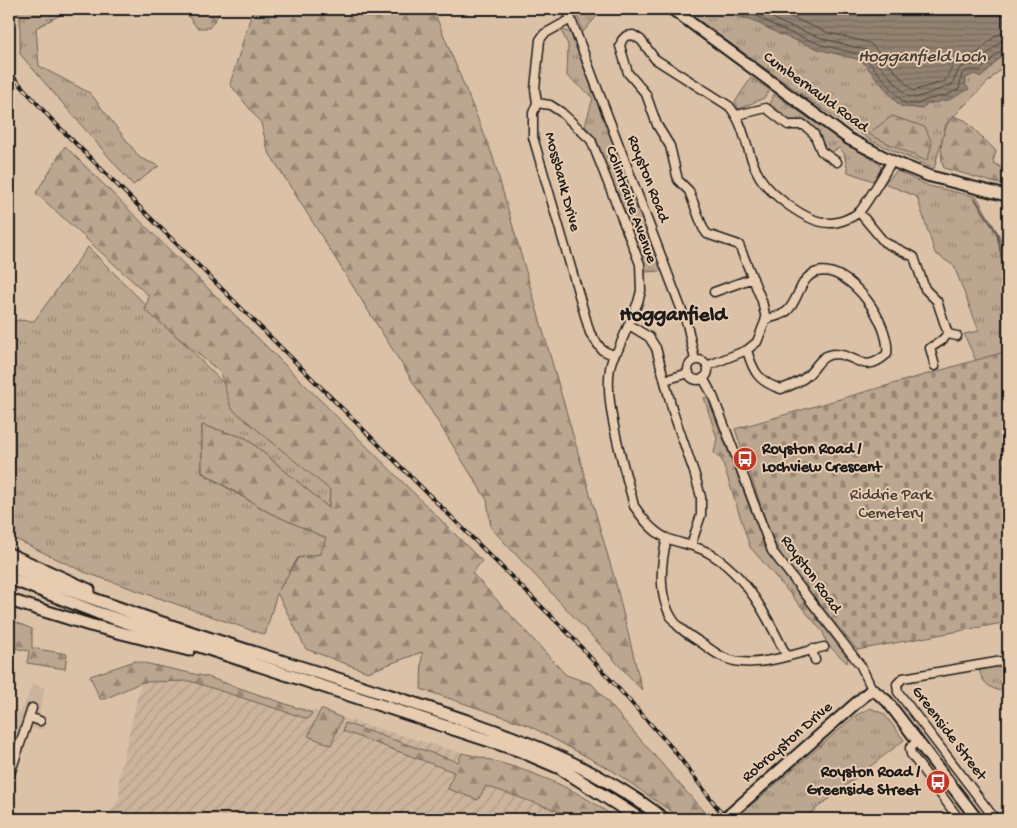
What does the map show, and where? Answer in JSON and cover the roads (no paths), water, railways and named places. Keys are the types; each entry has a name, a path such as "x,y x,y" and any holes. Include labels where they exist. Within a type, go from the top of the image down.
{"highway":[{"path":"9,554 66,580 237,646"},
{"path":"9,566 99,602 488,727 534,745 593,773 664,819"},
{"path":"9,578 108,616 474,734 540,759 560,768 640,819"},
{"path":"9,600 90,625 283,673"}],"main road":[{"name":"Cumbernauld Road","path":"672,9 849,139 892,161 929,176 1008,196"},
{"name":"Royston Road","path":"872,689 887,701 978,819"},
{"name":"Robroyston Drive","path":"726,816 872,689"}],"street":[{"name":"Royston Road","path":"567,9 687,324 695,360"},
{"name":"Mossbank Drive","path":"571,19 544,34 540,40 535,89 537,104 533,112 533,137 590,333 602,350 613,355"},
{"path":"707,366 747,350 757,342 766,319 753,278 740,246 707,234 689,191 678,180 670,146 657,125 646,94 628,73 620,46 622,40 626,36 633,35 641,40 655,58 723,102 737,115 757,173 768,189 802,214 829,223 843,220 860,212 892,161"},
{"name":"Colintraive Avenue","path":"537,104 550,105 562,112 592,140 640,264 641,291 629,325 618,350 613,355 607,384 610,405 634,506 643,520 667,538 709,552 748,588 771,624 786,656"},
{"path":"737,115 766,108 788,125 804,125 814,134 821,151 837,162"},
{"path":"860,212 884,242 914,257 924,289 937,301 948,334"},
{"path":"747,350 752,367 759,378 767,385 781,389 794,385 808,376 823,357 834,354 863,364 872,363 887,354 888,344 871,304 854,287 834,272 816,272 806,280 790,309 781,315 766,319"},
{"path":"714,292 753,278"},
{"path":"629,325 649,337 656,348 701,497 700,515 691,545"},
{"path":"948,334 957,336"},
{"path":"935,366 930,348 948,334"},
{"path":"695,360 702,361 707,366 708,371 703,378 694,378 689,373 690,364 695,360"},
{"path":"665,380 689,373"},
{"name":"Royston Road","path":"703,378 713,396 772,551 861,666 872,689"},
{"path":"667,538 661,574 664,596 670,614 679,627 721,657 741,662 786,656 824,647"},
{"path":"812,649 815,660"},
{"name":"Greenside Street","path":"995,819 898,692 897,684 903,678 1008,660"},
{"path":"9,777 32,708"},
{"path":"29,718 40,721"},
{"path":"918,740 910,748 911,754 959,819"}],"water":[{"name":"Hogganfield Loch","path":"723,9 1008,9 1008,49 982,77 974,74 966,78 965,84 969,89 949,100 927,104 922,109 900,106 861,60 821,50 779,34 750,19 735,16"}],"waterway":[{"path":"975,199 997,233 1008,290"}],"railway":[{"path":"9,72 51,119 572,637 673,749 726,819"}],"place":[{"name":"Royston Road / Lochview Crescent","path":"745,459"},
{"name":"Royston Road / Greenside Street","path":"938,782"}],"district":[{"name":"Hogganfield","path":"673,316"}],"park label":[{"name":"Riddrie Park Cemetery","path":"891,505"}]}
